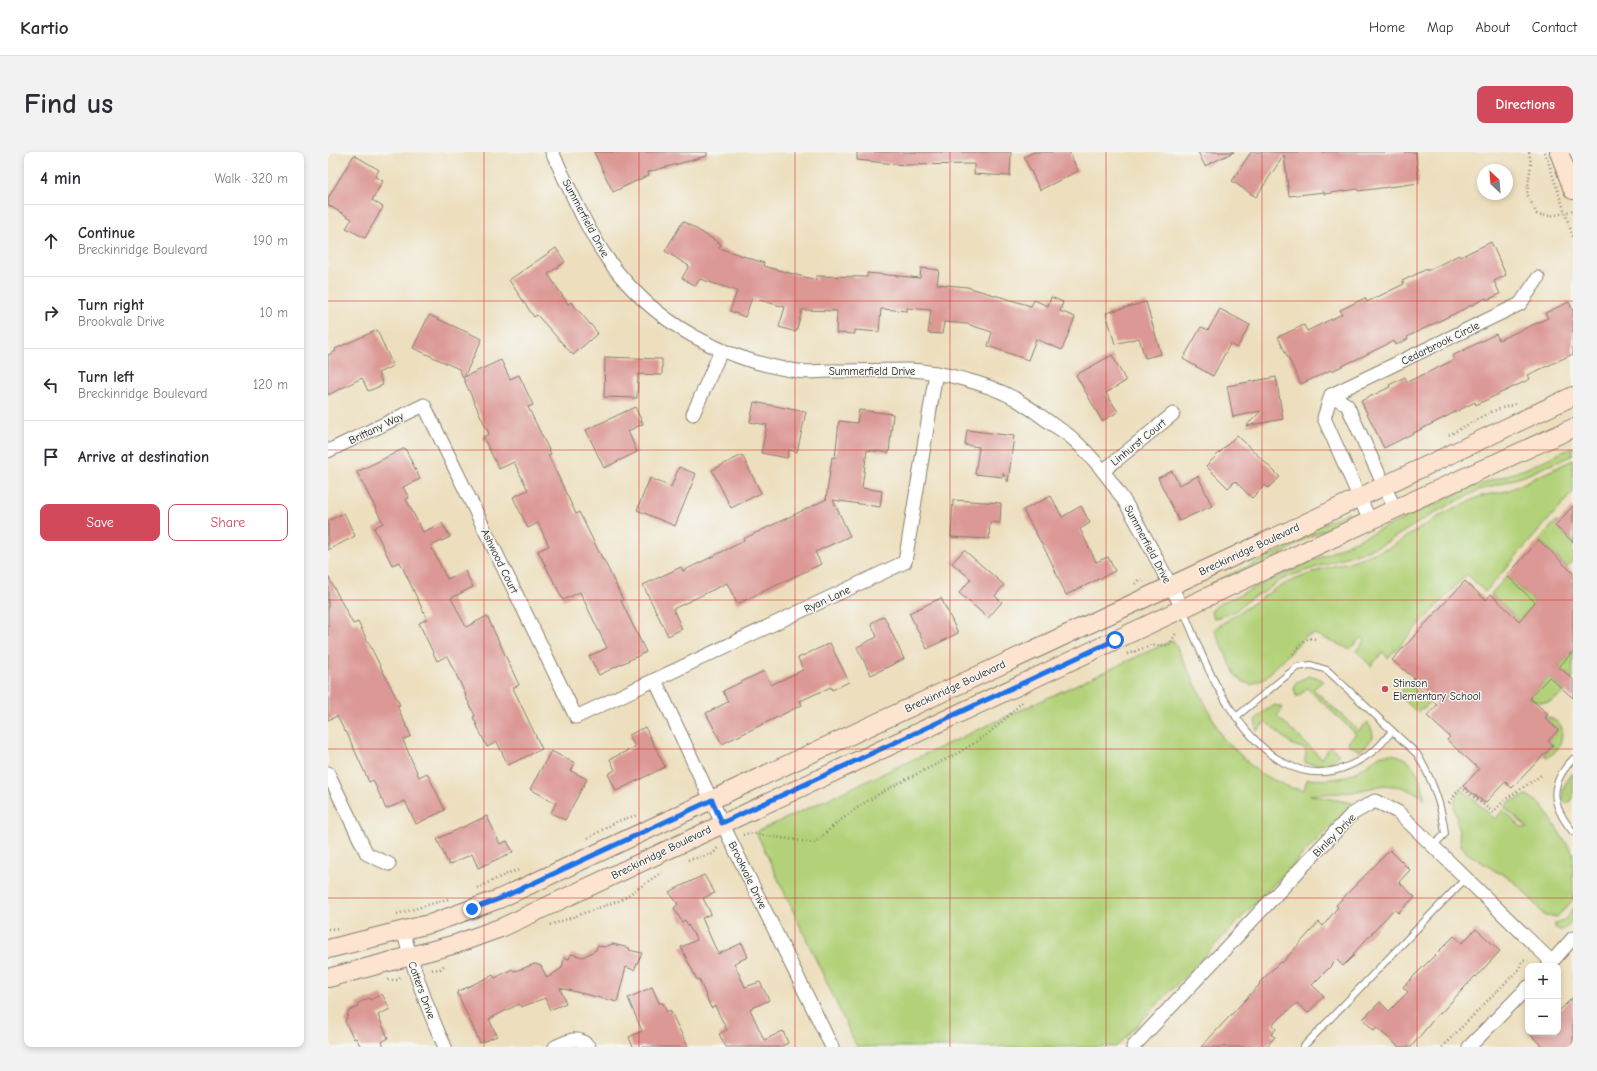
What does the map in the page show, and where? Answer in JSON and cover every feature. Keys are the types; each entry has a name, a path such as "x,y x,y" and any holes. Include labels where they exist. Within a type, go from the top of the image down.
{"street":[{"name":"Summerfield Drive","path":"552,152 596,242 609,262 640,298 658,313 698,340 721,351 767,365 800,372 910,370 936,373 980,384 1013,398 1073,439 1103,471 1128,504 1183,609"},
{"path":"1560,152 1573,190"},
{"name":"Cedarbrook Circle","path":"1331,395 1520,304 1538,278"},
{"path":"693,414 721,351"},
{"name":"Ryan Lane","path":"576,717 905,562 936,373"},
{"path":"1370,521 1324,418 1331,395 1347,405 1383,486 1395,509"},
{"name":"Breckinridge Boulevard","path":"328,949 433,923 499,899 1310,521 1573,396"},
{"name":"Brittany Way","path":"328,451 424,405"},
{"name":"Ashwood Court","path":"424,405 576,717"},
{"name":"Linhurst Court","path":"1103,471 1173,414"},
{"name":"Breckinridge Boulevard","path":"328,978 413,965 456,944 503,927 722,823 1395,509 1573,428"},
{"name":"Brookvale Drive","path":"655,680 722,823 832,1047"},
{"path":"328,773 367,854 389,864"},
{"name":"Binley Drive","path":"1133,1047 1352,814 1375,801 1398,812 1466,878 1549,963"},
{"name":"Cotters Drive","path":"403,931 430,1014 445,1047"},
{"path":"1551,963 1573,938"},
{"path":"1469,1047 1525,990"},
{"path":"555,1047 574,1039 585,1042 589,1047"}],"lane":[{"path":"1183,609 1217,688 1236,717 1253,739 1271,755 1292,768 1313,773 1338,771 1356,763 1377,748 1392,731"},
{"path":"1236,717 1276,686 1297,667 1311,665 1326,670 1417,754 1426,769 1443,817 1445,834 1433,846"},
{"path":"1573,759 1563,770 1555,788 1556,803 1573,832"},
{"path":"1303,1047 1466,878"}],"path":[{"path":"1529,152 1531,164 1527,194 1537,214 1551,216 1573,210"},
{"path":"1545,152 1573,237"},
{"path":"1124,655 1146,646 1169,646 1176,633"},
{"path":"1293,654 1308,638 1318,639"},
{"path":"682,862 713,854 718,847 749,833 815,843 825,833 853,812 887,789 943,761 986,735 1028,699"},
{"path":"1448,804 1461,787 1493,812 1506,800 1544,774"},
{"path":"544,927 621,900 666,870"},
{"path":"1442,1047 1520,969 1522,961 1528,960"},
{"path":"386,980 397,980 413,965 440,969 449,962"}],"green space":[{"path":"1573,447 1573,455 1524,476 1479,490 1434,513 1382,545 1279,581 1264,592 1251,598 1235,611 1224,616 1214,618 1211,613 1212,610 1219,604 1472,487 1525,469"},
{"path":"1573,460 1573,492 1485,592 1467,574 1388,658 1383,652 1371,666 1356,651 1365,640 1362,637 1350,649 1314,634 1305,637 1266,677 1251,685 1242,681 1236,676 1214,629 1275,589 1322,569 1349,562 1389,548 1446,512 1481,496 1507,491"},
{"path":"1348,512 1350,517 1303,540 1278,557 1213,589 1210,584 1279,552 1316,527"},
{"path":"1556,521 1573,539 1573,561 1567,567 1539,540"},
{"path":"1507,576 1535,602 1519,621 1491,594"},
{"path":"1173,640 1222,737 1259,773 1291,788 1304,790 1307,779 1326,780 1344,777 1358,771 1382,755 1392,754 1400,756 1407,761 1418,774 1424,800 1420,795 1402,787 1384,785 1353,792 1310,795 1353,803 1116,1047 857,1047 756,832"},
{"path":"1573,651 1573,679 1559,667"},
{"path":"1309,676 1316,677 1323,681 1313,689 1359,731 1367,722 1371,727 1373,737 1361,750 1358,750 1348,744 1356,734 1307,688 1299,696 1296,696 1294,688 1296,682"},
{"path":"1549,677 1565,691 1552,701 1548,702 1540,702 1530,698"},
{"path":"1408,683 1429,703 1424,709 1422,708 1417,712 1398,695"},
{"path":"1275,705 1283,708 1277,716 1321,758 1331,746 1339,755 1332,761 1324,764 1305,763 1306,749 1293,745 1266,722 1257,731 1255,720 1263,712"},
{"path":"1548,717 1556,721 1562,728 1562,733 1559,746 1555,752 1547,757 1544,755 1553,745 1548,741 1558,730 1545,718"},
{"path":"1573,773 1573,799 1567,804 1564,800 1563,792 1565,784"},
{"path":"1462,789 1495,819 1503,810 1522,828 1528,828 1505,808 1508,803 1527,795 1542,805 1573,852 1573,900 1557,917 1545,916 1520,887 1507,876 1497,872 1467,853 1461,845 1454,804 1457,795"},
{"path":"1573,908 1573,919 1566,927 1560,931 1559,929 1555,928 1555,923 1566,919"}],"building":[{"path":"594,152 707,152 707,156 648,172 649,175 613,192"},
{"path":"857,152 1011,152 1010,176 974,174 974,164 905,165 857,160"},
{"path":"1034,152 1069,152 1078,171 1040,190 1024,157"},
{"path":"1198,152 1234,152 1205,166"},
{"path":"1251,152 1416,152 1419,183 1358,191 1358,189 1324,194 1324,192 1289,196 1284,155 1256,197 1232,181"},
{"path":"354,155 379,170 375,177 383,181 372,200 383,207 365,238 346,228 352,219 328,205 328,198"},
{"path":"683,221 721,244 719,248 764,263 763,266 816,280 816,276 867,277 867,273 920,278 921,268 939,270 937,284 967,287 1031,306 1034,300 1048,306 1051,297 1063,302 1060,311 1075,317 1062,350 1036,339 1028,360 988,346 992,332 967,324 944,322 942,334 928,333 931,310 907,308 907,311 881,309 879,332 855,330 855,334 836,333 837,311 802,310 796,332 779,327 785,307 752,298 745,317 730,311 737,291 700,279 695,286 682,278 689,266 665,251"},
{"path":"1491,242 1506,275 1494,281 1500,294 1487,300 1486,298 1407,337 1408,339 1396,345 1394,341 1332,371 1331,370 1301,384 1278,337 1304,325 1307,331 1342,314 1340,310 1365,298 1367,302 1404,284 1402,281 1427,269 1427,271 1459,255 1460,257"},
{"path":"556,248 565,262 548,274 568,304 571,302 598,333 573,355 537,315 534,317 509,280"},
{"path":"1146,302 1161,354 1145,358 1139,338 1115,344 1106,313"},
{"path":"1569,302 1573,311 1573,354 1528,375 1530,379 1476,405 1475,402 1384,448 1361,401 1390,387 1389,385 1405,377 1407,382 1454,360 1452,356 1496,334 1499,340 1548,318 1545,313"},
{"path":"1220,309 1250,325 1237,348 1230,344 1213,376 1183,359 1201,327 1208,330"},
{"path":"429,315 482,339 464,377 501,360 510,379 519,375 533,405 528,407 551,454 548,455 576,514 579,512 604,560 623,600 621,601 646,652 599,675 589,656 607,648 580,592 563,600 538,551 549,546 538,523 528,528 513,497 528,490 514,462 499,469 483,437 489,434 459,369 413,348"},
{"path":"377,330 393,366 378,373 383,385 368,391 362,378 328,395 328,355 336,351 335,349"},
{"path":"1112,355 1126,381 1106,393 1118,412 1102,421 1076,375"},
{"path":"605,357 662,359 662,375 638,374 637,398 604,397"},
{"path":"1276,377 1283,419 1246,426 1261,411 1233,417 1227,386"},
{"path":"754,402 806,412 797,452 789,450 787,458 761,453 767,425 750,422"},
{"path":"635,407 643,424 628,431 637,452 604,468 586,430"},
{"path":"859,410 893,414 889,453 867,450 862,488 882,491 880,507 833,500 850,536 815,552 821,564 737,604 727,583 673,609 682,629 668,636 643,585 681,567 683,571 744,541 743,539 827,499 832,457 835,458 839,421 857,423"},
{"path":"967,430 1014,436 1008,482 1003,473 1003,477 975,474 979,447 965,445"},
{"path":"1237,435 1280,477 1268,488 1265,485 1252,498 1235,481 1228,488 1206,466"},
{"path":"405,448 420,479 403,487 409,498 406,499 423,532 442,523 450,537 431,546 447,579 465,571 473,587 451,598 466,627 487,616 519,685 513,688 542,749 508,765 497,742 487,747 473,717 475,716 466,695 447,656 437,661 419,623 427,619 400,562 392,565 374,528 383,523 357,472"},
{"path":"742,455 761,493 731,508 712,470"},
{"path":"679,467 696,474 675,526 637,510 650,478 671,487"},
{"path":"1172,471 1179,485 1198,476 1212,506 1179,521 1158,478"},
{"path":"1051,496 1062,517 1081,506 1090,523 1080,529 1096,562 1108,557 1115,571 1066,595 1049,557 1023,510"},
{"path":"953,500 1001,503 1000,523 990,522 989,539 951,537"},
{"path":"1573,506 1573,542 1555,526"},
{"path":"344,513 355,536 328,550 328,521"},
{"path":"1539,540 1573,573 1573,651 1559,667 1573,679 1573,698 1549,677 1530,698 1548,714 1545,718 1558,730 1548,741 1553,745 1512,788 1505,782 1485,803 1463,786 1479,769 1447,740 1450,737 1427,716 1437,705 1412,681 1414,678 1392,660 1465,581 1486,600 1491,594 1519,621 1535,602 1507,576"},
{"path":"964,550 1004,585 995,596 1002,602 988,618 959,593 971,579 952,563"},
{"path":"328,576 353,624 358,622 400,705 397,706 411,736 403,740 419,777 427,773 445,810 416,824 405,801 386,809 373,780 369,782 346,731 345,732 337,716 328,720"},
{"path":"941,598 958,633 927,649 909,613"},
{"path":"884,616 904,659 871,675 857,647 877,637 871,623"},
{"path":"830,643 849,682 832,690 831,687 800,701 802,705 722,744 706,713 728,702 723,691 764,671 771,685 803,670 798,658"},
{"path":"645,727 665,767 616,791 608,774 615,770 610,759 635,747 629,735"},
{"path":"551,751 575,763 571,771 587,779 565,820 551,813 556,803 530,789"},
{"path":"487,816 500,844 507,841 513,852 478,868 472,854 449,865 437,839"},
{"path":"1390,850 1410,870 1399,882 1415,897 1398,913 1394,909 1343,966 1337,960 1312,985 1324,996 1308,1013 1297,1003 1272,1025 1276,1029 1271,1035 1275,1037 1266,1047 1201,1047 1260,984 1259,983 1280,962 1282,963 1319,922 1323,926 1338,907 1336,905"},
{"path":"704,875 715,893 703,898 711,914 702,918 718,954 742,943 748,957 734,963 745,987 760,982 769,1000 750,1009 764,1040 783,1031 788,1043 780,1047 726,1047 719,1034 727,1030 715,1006 711,1008 699,979 697,980 681,947 697,940 685,920 682,922 674,908 678,904 669,892"},
{"path":"1476,929 1500,951 1440,1014 1439,1013 1411,1047 1399,1047 1377,1028 1374,1031 1363,1019 1380,1002 1389,1011 1408,992 1403,987 1454,936 1462,943"},
{"path":"612,944 630,948 629,950 642,953 634,970 626,967 617,1002 560,988 566,1003 550,1010 545,998 521,1007 519,1004 489,1019 497,1036 480,1043 457,992 493,975 495,978 512,969 514,971 535,964 541,966 547,978 562,968 564,958 569,959 571,954 583,957 596,950 597,946 605,947"},
{"path":"652,987 659,1003 663,1003 667,1012 670,1010 688,1047 633,1047 629,1037 642,1031 628,998"},
{"path":"382,994 390,1009 378,1015 388,1038 382,1042 384,1047 361,1047 356,1038 354,1039 345,1022 349,1011 358,1007 357,1004"},
{"path":"1573,997 1573,1047 1543,1047 1531,1035 1561,1035 1561,1009"}],"place":[{"name":"Stinson Elementary School","path":"1385,689"}],"route":[{"path":"472,909 499,899 549,874 712,800 722,823 1115,640"}]}
